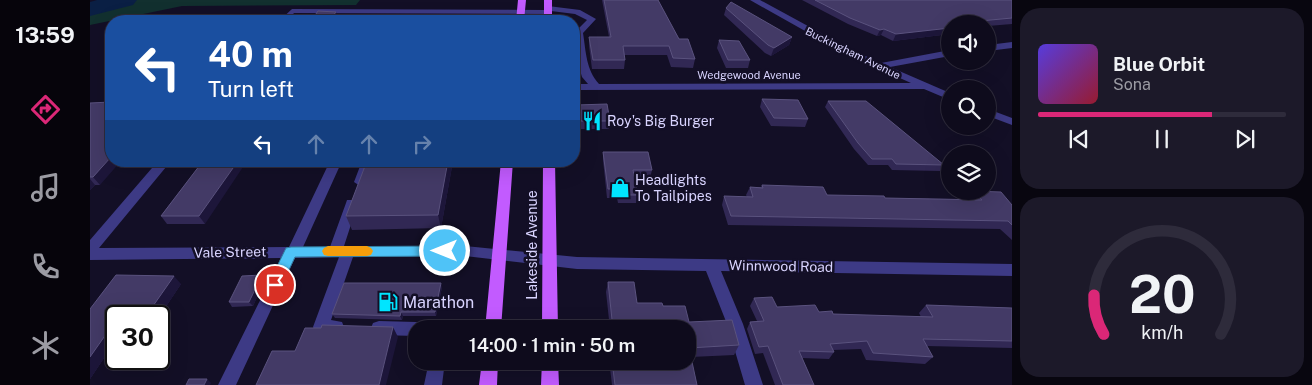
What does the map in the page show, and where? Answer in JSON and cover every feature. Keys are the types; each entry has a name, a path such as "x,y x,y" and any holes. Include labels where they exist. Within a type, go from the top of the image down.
{"main road":[{"path":"521,15 522,0"},
{"name":"Lakeside Avenue","path":"494,320 507,167"},
{"name":"Lakeside Avenue","path":"549,167 550,320"},
{"path":"488,385 489,370"},
{"path":"550,370 550,385"}],"street":[{"name":"Buckingham Avenue","path":"750,0 878,66 941,93"},
{"path":"288,15 292,10 521,12 548,7 577,12 592,19 580,30"},
{"path":"996,47 1012,45"},
{"path":"878,66 941,55"},
{"path":"580,67 596,88"},
{"name":"Wedgewood Avenue","path":"580,87 924,86"},
{"path":"996,115 1012,122"},
{"path":"90,252 160,167"},
{"path":"227,385 333,167"},
{"path":"366,167 321,327 408,329"},
{"name":"Vale Street","path":"90,252 465,251 549,259"},
{"name":"Winnwood Road","path":"549,259 577,263 1012,270"},
{"path":"711,265 744,348 754,385"},
{"path":"433,385 436,370"}],"green space":[{"path":"131,0 360,0 356,5 182,6 138,15 105,15 105,22 90,25 90,9"}],"building":[{"path":"604,0 658,0 679,39 688,39 695,59 673,58 669,46 623,46 625,60 593,60 589,37 611,37"},
{"path":"815,0 1012,0 1012,18 996,20 996,15 941,15 941,29 896,34 850,18"},
{"path":"731,2 792,37 774,48 768,45 726,8"},
{"path":"318,11 336,12 334,15 315,15"},
{"path":"719,40 739,41 750,60 728,60"},
{"path":"762,99 798,100 808,119 774,118"},
{"path":"828,101 866,101 941,163 941,165 896,164 892,159 872,159"},
{"path":"105,102 105,164 93,177 90,177 90,103"},
{"path":"607,104 610,121 580,121 580,105"},
{"name":"Headlights To Tailpipes","path":"603,152 648,152 652,170 633,170 638,195 619,195 618,189 608,189"},
{"path":"198,167 234,167 199,216 161,216"},
{"path":"365,167 447,167 438,215 346,216"},
{"path":"762,185 823,187 827,195 941,200 996,200 996,192 1001,192 1012,205 1012,225 1008,221 731,216 724,196 753,197 750,187 763,188"},
{"path":"116,275 174,276 154,305 105,305 105,336 90,357 90,309"},
{"path":"262,275 249,302 229,302 242,276"},
{"path":"608,282 634,282 637,303 662,303 663,306 685,306 688,320 612,320"},
{"path":"344,283 441,283 435,312 401,312 400,316 332,314"},
{"path":"772,297 777,307 815,305 819,312 832,311 833,314 933,317 926,305 1012,308 1012,341 923,339 933,357 873,353 867,341 830,344 834,352 799,351 814,385 783,385 768,346 759,347 750,322 764,321 754,298"},
{"path":"732,320 739,345 696,348 696,322"},
{"path":"322,325 393,327 379,385 256,385 272,351 295,351 305,328 321,328"},
{"path":"613,370 694,370 697,385 615,385"},
{"path":"189,379 207,379 204,385 186,385"}],"waterway":[{"path":"90,9 125,0"}],"slow traffic":[{"path":"328,251 367,251"}],"place":[{"name":"Roy's Big Burger","path":"592,121"},
{"name":"Headlights To Tailpipes","path":"620,188"},
{"name":"Marathon","path":"388,302"}],"route":[{"path":"275,285 291,252 445,251"}]}
